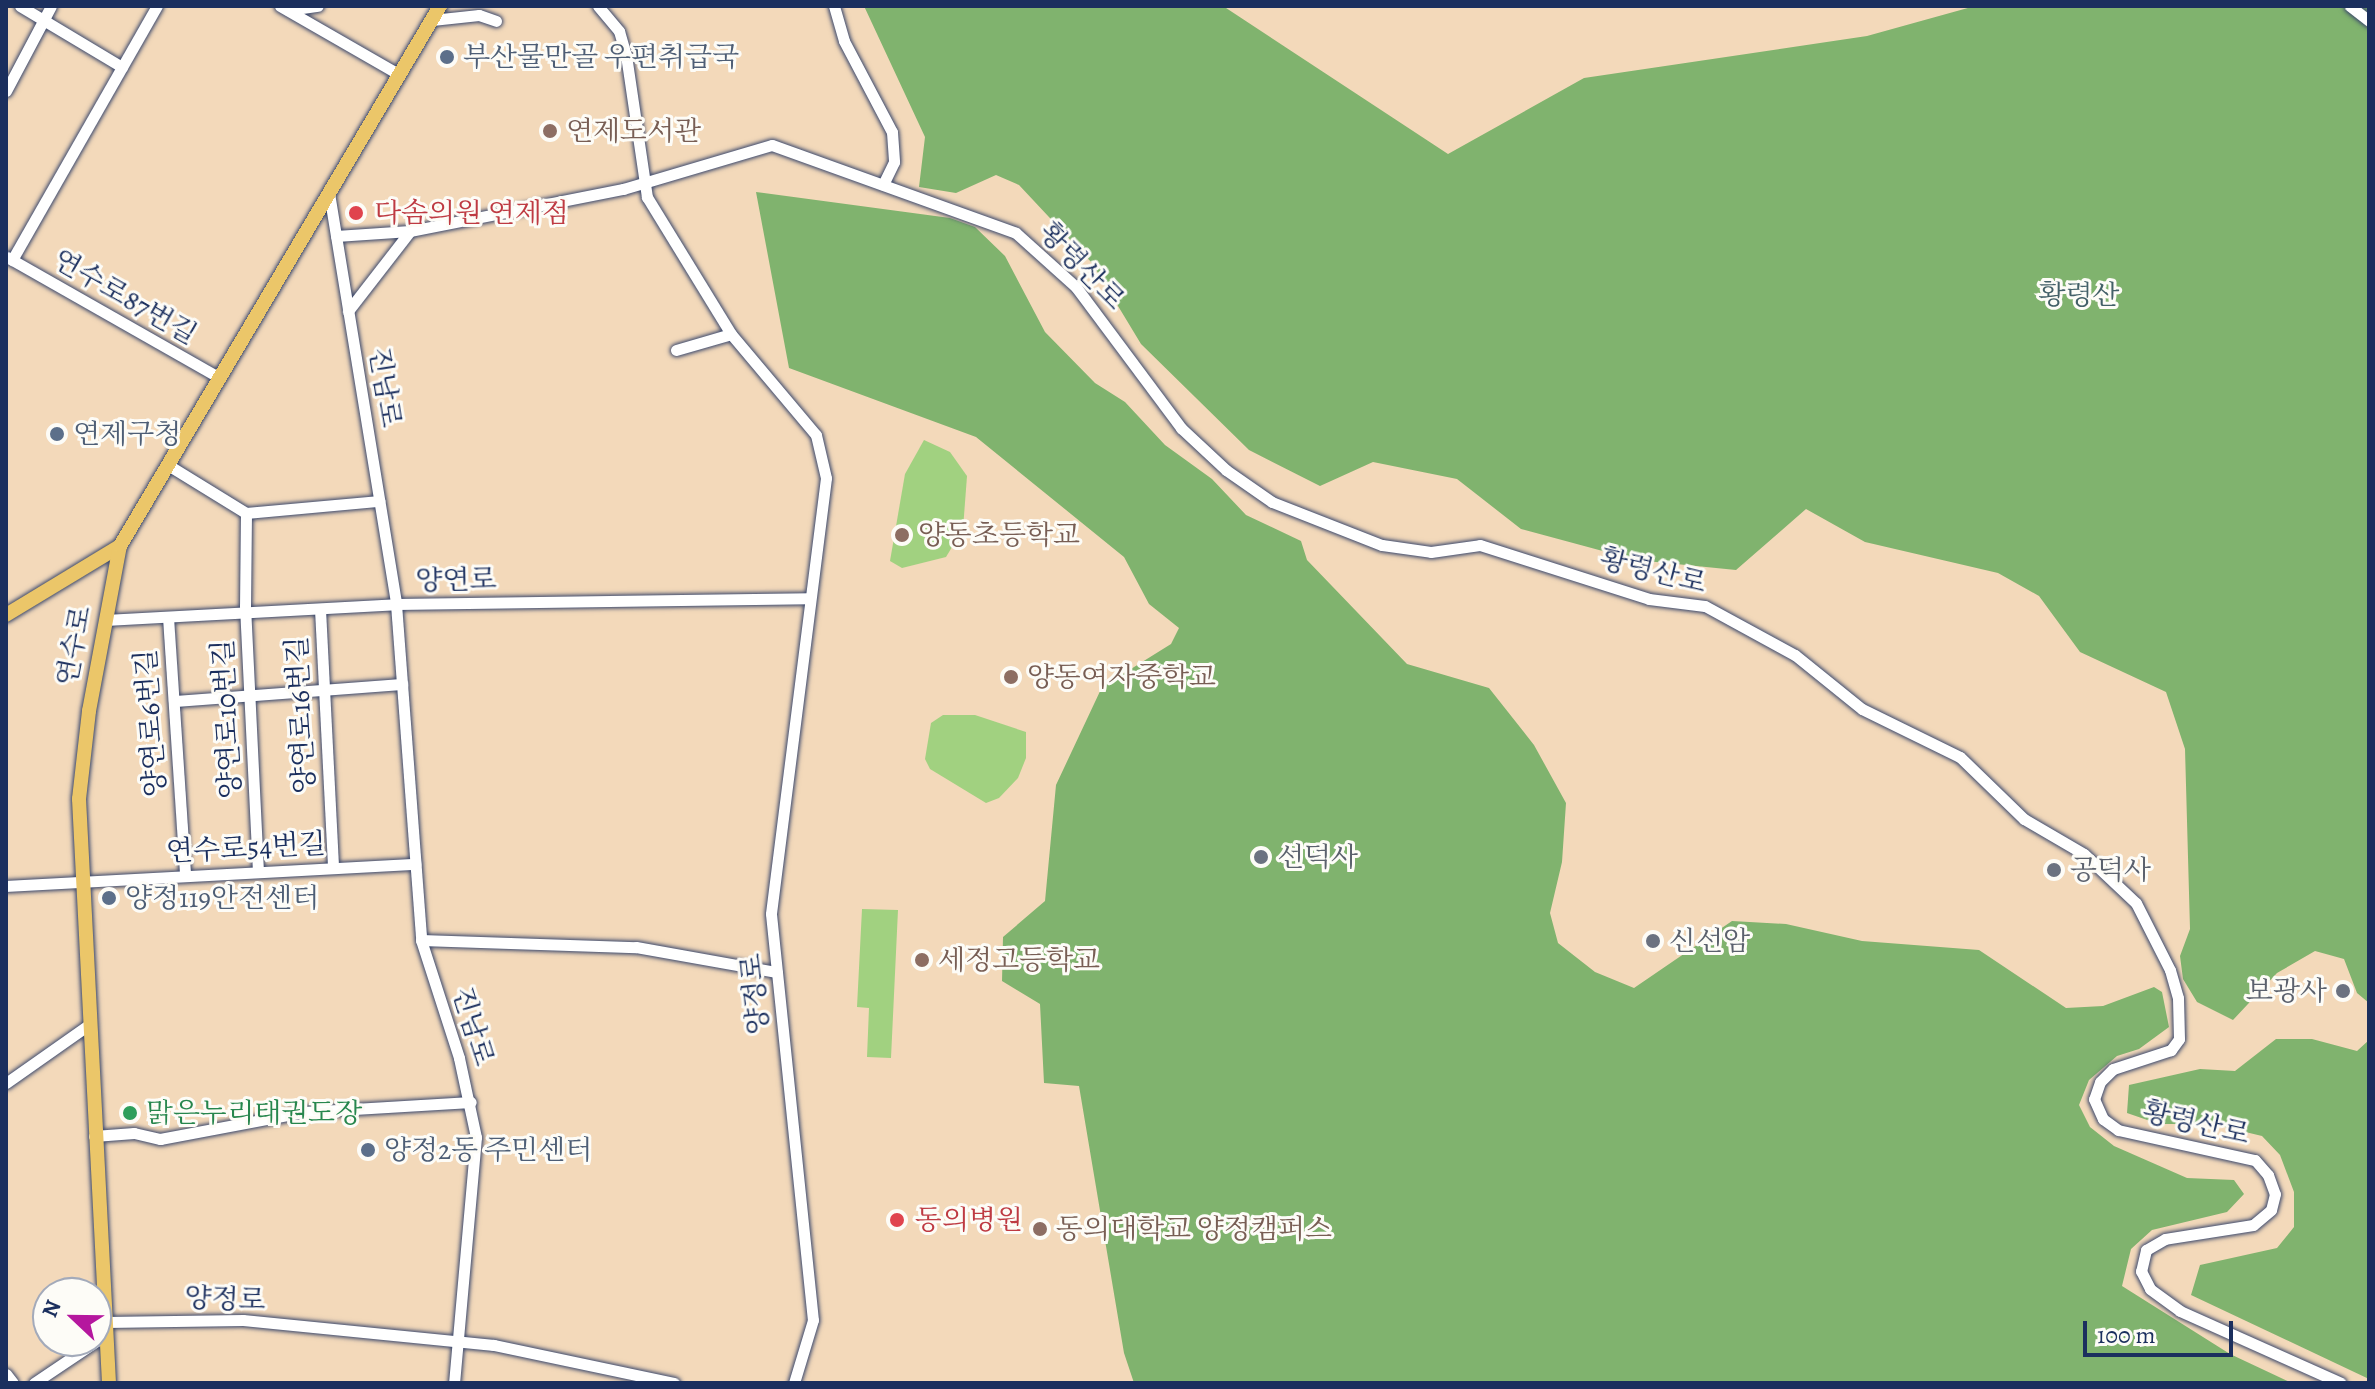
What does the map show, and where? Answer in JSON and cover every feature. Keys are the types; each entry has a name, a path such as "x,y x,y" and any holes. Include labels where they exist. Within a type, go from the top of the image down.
{"main road":[{"name":"연수로","path":"103,1277 79,881 79,799 105,620 120,546 440,6"},
{"path":"6,615 120,546"},
{"name":"연수로","path":"108,1357 109,1383"}],"street":[{"path":"20,6 122,67"},
{"path":"6,91 51,6"},
{"path":"9,258 157,6"},
{"path":"284,8 318,6"},
{"name":"양정로","path":"598,6 619,31 626,55 647,197 731,334 816,435 826,478 771,914 813,1320 794,1383"},
{"path":"834,6 844,41 892,132 894,162 883,185"},
{"path":"2350,6 2369,21"},
{"path":"284,8 400,75"},
{"path":"432,20 479,15 496,21"},
{"name":"황령산로","path":"336,236 410,231 645,184 772,145 1016,233 1043,254 1076,287 1181,428 1226,470 1272,502 1382,545 1431,552 1480,545 1649,599 1705,606 1795,655 1862,709 1960,757 2024,819 2102,868 2148,921 2170,970 2180,1021 2179,1039 2171,1050 2113,1069 2100,1082 2094,1099 2103,1119 2118,1130 2255,1160 2268,1175 2275,1194 2271,1210 2253,1225 2165,1239 2146,1250 2141,1271 2150,1289 2180,1311 2341,1383"},
{"name":"진남로","path":"329,193 396,604 421,940 471,1102 476,1137 455,1342 454,1383"},
{"path":"348,311 410,231"},
{"name":"연수로87번길","path":"9,258 220,378"},
{"path":"676,350 731,334"},
{"path":"168,465 246,513 379,501"},
{"name":"양연로10번길","path":"246,513 246,612 258,871"},
{"name":"양연로","path":"105,620 396,604 809,598"},
{"name":"양연로16번길","path":"320,609 333,867"},
{"name":"양연로6번길","path":"168,617 185,875"},
{"path":"174,701 402,684"},
{"name":"연수로54번길","path":"6,886 415,864"},
{"path":"421,940 636,947 777,972"},
{"path":"6,1083 87,1026"},
{"path":"94,1136 134,1133 160,1139 304,1112 471,1102"},
{"name":"양정로","path":"112,1328 243,1320 494,1345 674,1383"},
{"path":"34,1383 68,1357"},
{"path":"6,1374 13,1383"}],"green space":[{"name":"황령산","path":"864,6 1223,6 1448,154 1584,78 1867,36 1975,6 2369,6 2369,1003 2357,993 2344,959 2315,951 2277,973 2233,1020 2197,1002 2183,979 2180,956 2190,929 2185,749 2166,692 2080,652 2039,596 1998,573 1865,542 1806,509 1736,570 1636,560 1521,529 1457,479 1373,462 1320,486 1249,450 1141,344 1092,263 1019,185 996,175 956,193 919,187 925,137"},
{"path":"756,192 950,218 975,227 1005,256 1045,332 1095,383 1125,402 1165,445 1212,479 1246,515 1301,541 1307,560 1407,664 1489,688 1534,745 1566,803 1562,862 1550,913 1558,943 1595,972 1634,988 1732,921 1786,924 1862,941 1979,950 2066,1008 2103,1006 2154,987 2162,992 2169,1027 2139,1049 2117,1056 2089,1080 2079,1105 2090,1127 2114,1146 2187,1178 2234,1180 2244,1194 2227,1212 2152,1230 2131,1249 2122,1286 2230,1354 2292,1383 1134,1383 1124,1353 1079,1086 1044,1083 1040,1004 1002,981 1003,937 1045,901 1056,785 1102,687 1171,644 1179,628 1149,604 1124,557 976,437 789,368"},
{"path":"924,440 950,452 967,476 963,529 946,557 902,568 890,561 905,474"},
{"path":"943,715 975,715 1026,732 1026,758 1018,778 999,798 986,803 930,769 925,759 931,723"},
{"path":"862,909 898,910 891,1058 867,1057 869,1008 857,1007"},
{"path":"2276,1039 2312,1039 2357,1051 2369,1040 2369,1379 2191,1295 2200,1265 2277,1248 2294,1227 2294,1192 2280,1155 2262,1136 2212,1124 2159,1124 2127,1113 2129,1085 2200,1069 2235,1071"}],"place":[{"name":"부산물만골 우편취급국","path":"447,57"},
{"name":"연제도서관","path":"550,131"},
{"name":"다솜의원 연제점","path":"356,213"},
{"name":"연제구청","path":"57,434"},
{"name":"양동초등학교","path":"902,535"},
{"name":"양동여자중학교","path":"1011,677"},
{"name":"선덕사","path":"1261,857"},
{"name":"공덕사","path":"2054,870"},
{"name":"양정119안전센터","path":"109,898"},
{"name":"신선암","path":"1653,941"},
{"name":"세정고등학교","path":"922,960"},
{"name":"보광사","path":"2343,991"},
{"name":"맑은누리태권도장","path":"130,1113"},
{"name":"양정2동 주민센터","path":"368,1150"},
{"name":"동의병원","path":"897,1220"},
{"name":"동의대학교 양정캠퍼스","path":"1040,1229"}]}
